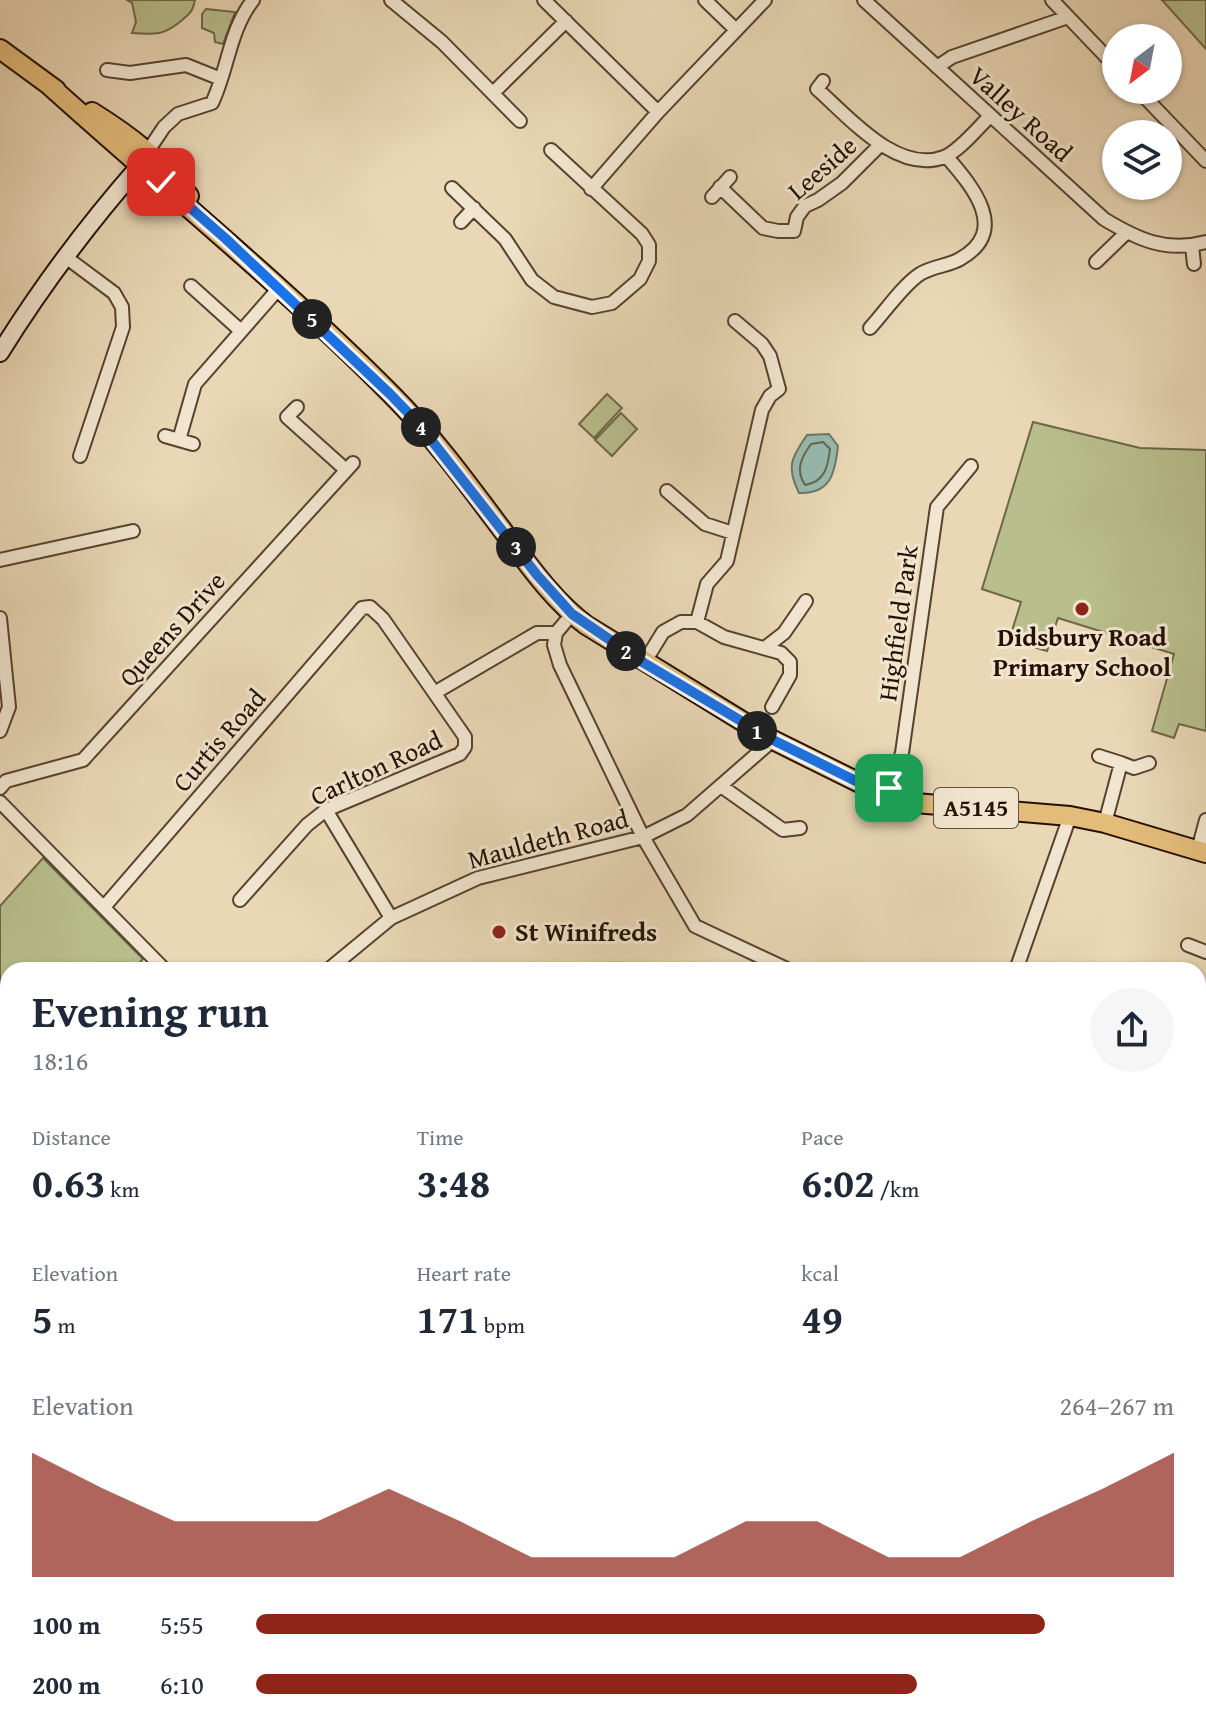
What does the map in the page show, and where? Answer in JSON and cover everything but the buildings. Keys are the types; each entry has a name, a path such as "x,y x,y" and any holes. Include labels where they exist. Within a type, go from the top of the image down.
{"main road":[{"name":"A5145","path":"0,49 49,85 131,137 144,158"},
{"name":"A5145","path":"49,85 119,149 167,167 216,230 418,423 537,575 572,614 644,663 773,740 886,796 914,803 1070,816 1202,851"},
{"path":"116,193 125,172 125,159 119,149"},
{"path":"0,353 67,258 144,158"}],"street":[{"path":"144,158 164,127 178,114 212,103 221,85 243,14 253,0"},
{"path":"544,0 658,112"},
{"path":"705,0 736,30"},
{"path":"591,189 658,112 765,0"},
{"name":"Valley Road","path":"864,0 1104,219 1154,244 1192,246 1206,242"},
{"path":"1052,0 1102,52"},
{"path":"389,3 431,33 494,92 519,121"},
{"path":"937,67 952,57 1068,17"},
{"path":"494,92 566,21"},
{"path":"107,70 124,68 130,73 186,65 221,79"},
{"path":"820,85 880,145 902,157 929,161 947,157 990,116"},
{"path":"1151,104 1206,161"},
{"name":"Leeside","path":"730,177 716,192 763,228 794,231 797,217 805,206 842,183 880,145"},
{"path":"452,188 505,239 532,280 554,297 592,307 612,303 640,279 649,261 649,245 642,234 551,150"},
{"path":"870,328 918,275 964,257 979,241 985,224 982,205 976,191 947,157"},
{"path":"461,222 474,208"},
{"path":"794,231 794,245"},
{"path":"1096,262 1127,232"},
{"path":"1192,246 1194,264"},
{"path":"67,258 114,293 122,307 123,327 80,456"},
{"path":"191,286 241,331"},
{"path":"179,440 195,384 279,288"},
{"path":"735,321 762,344 770,356 779,389"},
{"path":"697,622 707,584 727,561 762,410 770,396 793,383"},
{"name":"Queens Drive","path":"0,788 6,781 83,760 349,466 287,417 297,407"},
{"path":"165,436 193,444"},
{"name":"Highfield Park","path":"886,796 902,753 937,507 971,466"},
{"path":"667,491 705,524 733,533"},
{"path":"0,560 133,531"},
{"path":"766,647 784,633 806,601"},
{"name":"Curtis Road","path":"104,907 362,608 370,607 383,619 436,692"},
{"path":"572,614 556,633 554,645 560,665 643,837 695,926 772,962"},
{"path":"0,618 4,684 9,707 0,731"},
{"path":"644,663 663,632 681,622 697,622 724,637 781,653 790,662 790,675 772,707"},
{"path":"436,692 537,633 556,633"},
{"name":"Carlton Road","path":"240,900 307,825 326,810 460,754 465,747 465,737 436,692"},
{"name":"Mauldeth Road","path":"338,962 391,918 478,878 643,837 687,815 773,740"},
{"path":"1099,756 1134,768 1149,763"},
{"path":"1105,823 1121,763"},
{"path":"721,786 783,830 800,828"},
{"path":"0,802 157,962"},
{"path":"326,810 391,918"},
{"path":"1019,962 1070,816"},
{"path":"1202,851 1206,820"},
{"path":"1188,945 1206,952"}],"green space":[{"path":"127,0 195,0 190,12 175,26 147,34 132,33 136,22 132,3"},
{"path":"1162,0 1206,0 1206,49"},
{"path":"206,9 235,12 223,44 215,42 214,33 202,28 202,14"},
{"path":"607,394 622,408 594,438 579,424"},
{"path":"621,413 637,429 612,456 595,440"},
{"path":"1033,422 1140,448 1206,450 1206,731 1179,724 1174,738 1152,731 1174,654 1058,618 1047,651 1009,640 1021,602 982,589"},
{"path":"43,858 143,959 140,962 0,962 0,906"}],"water":[{"path":"829,434 838,446 833,473 825,486 799,493 792,469 797,450 807,435"}],"place":[{"name":"Didsbury Road Primary School","path":"1082,609"},
{"name":"St Winifreds","path":"499,932"}],"route":[{"path":"161,182 226,239 418,423 537,575 572,614 644,663 773,740 886,796 889,788"}]}
